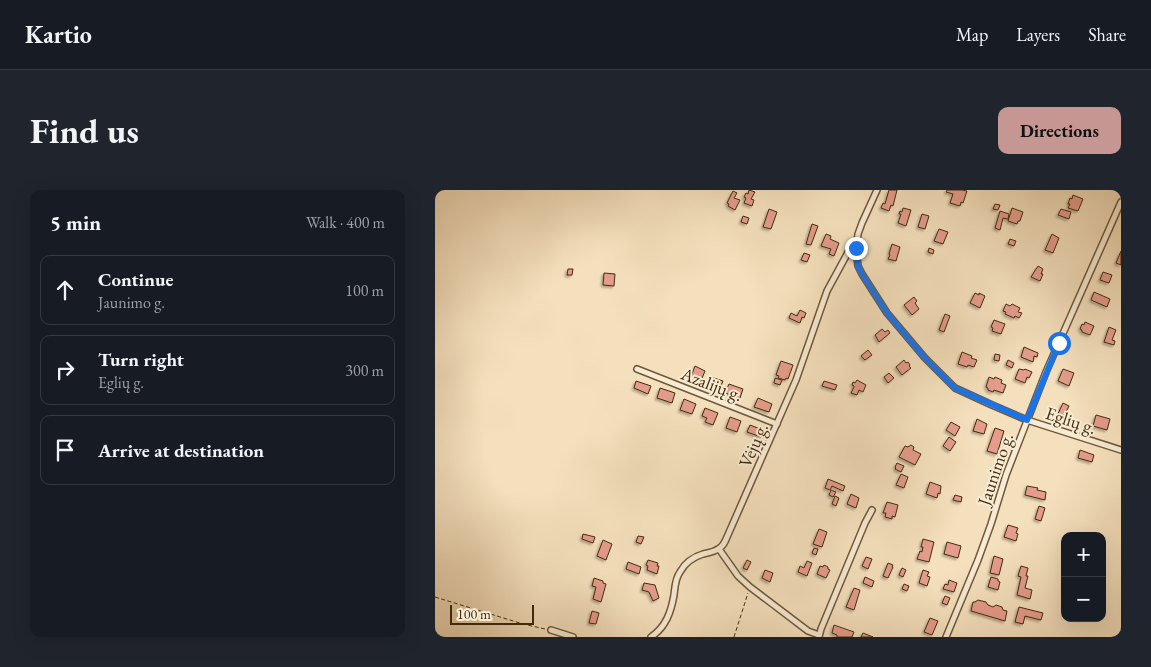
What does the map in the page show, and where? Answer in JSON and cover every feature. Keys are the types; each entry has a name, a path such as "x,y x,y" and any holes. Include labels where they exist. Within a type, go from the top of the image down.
{"street":[{"name":"Eglių g.","path":"877,190 861,223 857,241 858,266 887,313 925,358 955,388 1027,420 1121,450"},
{"name":"Jaunimo g.","path":"946,637 987,533 1006,475 1046,372 1121,202"},
{"name":"Vėjų g.","path":"719,549 727,537 797,380 827,292 847,252 854,242 857,241"},
{"name":"Azalijų g.","path":"637,369 777,424"},
{"path":"651,637 661,628 669,615 675,582 685,566 697,556 719,549 738,576 750,587 808,631 819,636 872,510"},
{"path":"551,630 573,637"}],"path":[{"path":"734,637 750,587"},
{"path":"435,597 528,626 551,630"}],"building":[{"path":"749,190 755,192 751,199 754,200 752,206 744,203 746,198 744,197 746,193 748,194"},
{"path":"889,190 897,190 893,206 891,205 889,211 881,208 883,203 885,204"},
{"path":"947,190 967,191 960,206 950,203 953,194 946,192"},
{"path":"733,191 737,193 734,198 740,200 735,210 728,206 729,204 727,203"},
{"path":"1073,195 1083,199 1078,211 1068,208 1070,198 1072,199"},
{"path":"995,204 1000,205 998,210 993,209"},
{"path":"903,208 911,210 906,226 898,223 900,211 902,212"},
{"path":"1012,208 1023,212 1017,224 1008,221"},
{"path":"769,209 777,212 771,229 763,227"},
{"path":"1061,209 1071,212 1069,219 1058,215"},
{"path":"1000,211 1009,214 1008,219 1003,218 1000,230 995,228"},
{"path":"922,214 929,216 925,229 918,227"},
{"path":"743,216 749,218 747,224 741,222"},
{"path":"812,224 818,226 811,245 806,244"},
{"path":"939,229 948,232 943,244 934,241"},
{"path":"826,234 831,236 830,239 839,243 834,256 829,254 831,249 821,246"},
{"path":"1052,234 1059,238 1053,253 1045,250"},
{"path":"1010,239 1016,241 1014,246 1008,244"},
{"path":"892,244 900,247 896,261 888,259"},
{"path":"929,248 934,250 933,254 928,252"},
{"path":"1121,251 1121,265 1116,263"},
{"path":"804,253 810,255 807,262 801,260"},
{"path":"1038,266 1043,269 1040,281 1031,277"},
{"path":"568,269 573,269 572,275 567,275"},
{"path":"1103,272 1112,275 1109,283 1100,280"},
{"path":"604,273 615,274 614,286 603,285"},
{"path":"1094,292 1110,299 1107,307 1091,300"},
{"path":"975,293 985,296 980,308 970,303"},
{"path":"914,297 919,309 912,315 904,305"},
{"path":"1006,304 1010,306 1012,304 1020,308 1018,312 1022,313 1019,318 1005,314 1006,312 1003,311"},
{"path":"800,310 806,313 800,323 789,318 791,313 797,316"},
{"path":"945,314 950,316 944,332 939,330"},
{"path":"994,320 1005,324 1001,334 992,331 993,328 991,327"},
{"path":"1085,322 1094,326 1090,335 1082,332 1080,329"},
{"path":"1109,327 1116,330 1112,340 1115,341 1114,345 1104,342"},
{"path":"882,329 885,332 888,330 890,333 879,342 875,335"},
{"path":"1024,347 1038,353 1037,357 1034,356 1033,362 1021,357"},
{"path":"868,350 872,355 865,360 861,356"},
{"path":"962,352 977,360 974,367 958,364"},
{"path":"995,354 1000,355 999,361 994,360"},
{"path":"904,360 906,363 908,362 911,368 902,375 896,367"},
{"path":"1008,360 1014,363 1012,368 1006,365"},
{"path":"781,361 793,365 788,379 786,378 785,380 778,378 779,376 776,375"},
{"path":"695,366 705,371 700,383 690,379"},
{"path":"1019,369 1032,372 1029,378 1027,377 1025,383 1015,379"},
{"path":"1063,369 1074,373 1069,386 1058,381"},
{"path":"889,373 894,378 888,383 884,377"},
{"path":"711,377 723,381 719,391 707,387"},
{"path":"989,377 1002,380 1001,383 1006,385 1003,393 988,390 986,387"},
{"path":"775,378 782,380 780,385 774,383"},
{"path":"857,380 866,385 863,392 859,390 857,395 851,393 854,387 852,385 853,382 855,383"},
{"path":"636,381 651,386 648,394 634,388"},
{"path":"824,381 837,385 835,390 822,386"},
{"path":"729,384 743,389 740,398 725,393"},
{"path":"660,388 675,393 672,403 657,398"},
{"path":"758,398 772,404 769,412 754,407"},
{"path":"684,399 696,404 692,414 680,410"},
{"path":"1063,403 1069,406 1062,420 1056,418"},
{"path":"705,408 718,413 713,425 705,422 707,418 702,416"},
{"path":"1096,415 1110,419 1107,430 1093,426"},
{"path":"730,417 741,421 737,432 726,428"},
{"path":"977,419 987,424 984,434 973,431"},
{"path":"951,422 960,427 955,436 946,430"},
{"path":"750,425 763,430 761,437 747,432"},
{"path":"995,428 1004,431 997,454 987,451"},
{"path":"949,437 956,442 950,451 943,446"},
{"path":"911,445 914,447 913,450 921,454 915,465 899,457 905,446"},
{"path":"1080,450 1094,455 1092,462 1078,458"},
{"path":"897,463 904,466 901,472 895,469"},
{"path":"901,474 908,477 904,488 896,485"},
{"path":"828,479 845,486 843,491 832,486 830,490 825,488"},
{"path":"930,482 941,486 940,494 938,493 937,498 926,494"},
{"path":"1027,486 1046,492 1045,500 1025,495"},
{"path":"831,490 836,492 833,497 829,495"},
{"path":"851,494 859,498 856,508 847,504"},
{"path":"955,495 962,497 961,502 953,500"},
{"path":"835,496 839,498 836,506 832,504"},
{"path":"887,502 898,505 895,517 892,516 892,519 885,517 886,513 883,513"},
{"path":"1039,506 1045,508 1041,521 1035,519"},
{"path":"1008,525 1018,528 1016,541 1004,537"},
{"path":"819,529 827,532 822,547 813,544"},
{"path":"583,534 595,537 593,543 582,539"},
{"path":"638,536 644,537 641,544 636,542"},
{"path":"923,539 934,542 929,562 917,559 920,551 922,552"},
{"path":"603,540 612,544 606,560 597,556"},
{"path":"947,542 961,546 958,558 944,554"},
{"path":"814,548 818,549 816,555 812,553"},
{"path":"994,556 1003,559 999,575 990,573"},
{"path":"866,557 872,559 868,569 862,566"},
{"path":"648,560 658,563 657,574 647,570"},
{"path":"747,560 751,562 747,570 743,568"},
{"path":"807,561 812,563 807,576 798,572 800,566 804,568"},
{"path":"628,562 641,567 639,574 626,569"},
{"path":"888,563 893,565 893,567 888,578 883,576"},
{"path":"824,565 830,570 826,578 817,574 820,566 823,567"},
{"path":"1021,566 1028,568 1025,588 1032,590 1030,599 1017,595 1021,577 1018,576"},
{"path":"902,568 906,570 903,577 899,575"},
{"path":"765,570 773,573 770,582 762,578"},
{"path":"923,570 929,572 927,576 930,577 927,586 919,583"},
{"path":"865,577 874,581 872,587 863,583"},
{"path":"991,577 998,579 1000,582 998,590 988,587"},
{"path":"594,578 606,584 601,602 593,599 596,587 592,586"},
{"path":"949,580 957,583 954,592 943,589 945,584 948,585"},
{"path":"644,583 655,585 659,598 653,601 649,592 642,590"},
{"path":"904,584 909,586 907,591 902,589"},
{"path":"854,588 860,590 854,610 846,607"},
{"path":"945,596 950,598 947,605 942,603"},
{"path":"978,600 986,602 993,607 996,605 1002,607 1003,610 1007,611 1005,621 971,611 973,602"},
{"path":"1019,607 1043,613 1041,620 1025,616 1023,624 1015,622"},
{"path":"592,611 599,613 596,624 589,623"},
{"path":"930,618 938,621 932,635 924,632"},
{"path":"834,625 854,632 852,637 837,637 837,635 832,633"},
{"path":"863,633 873,637 861,637"}],"route":[{"path":"856,248 858,266 887,313 925,358 955,388 1027,420 1059,343"}]}
